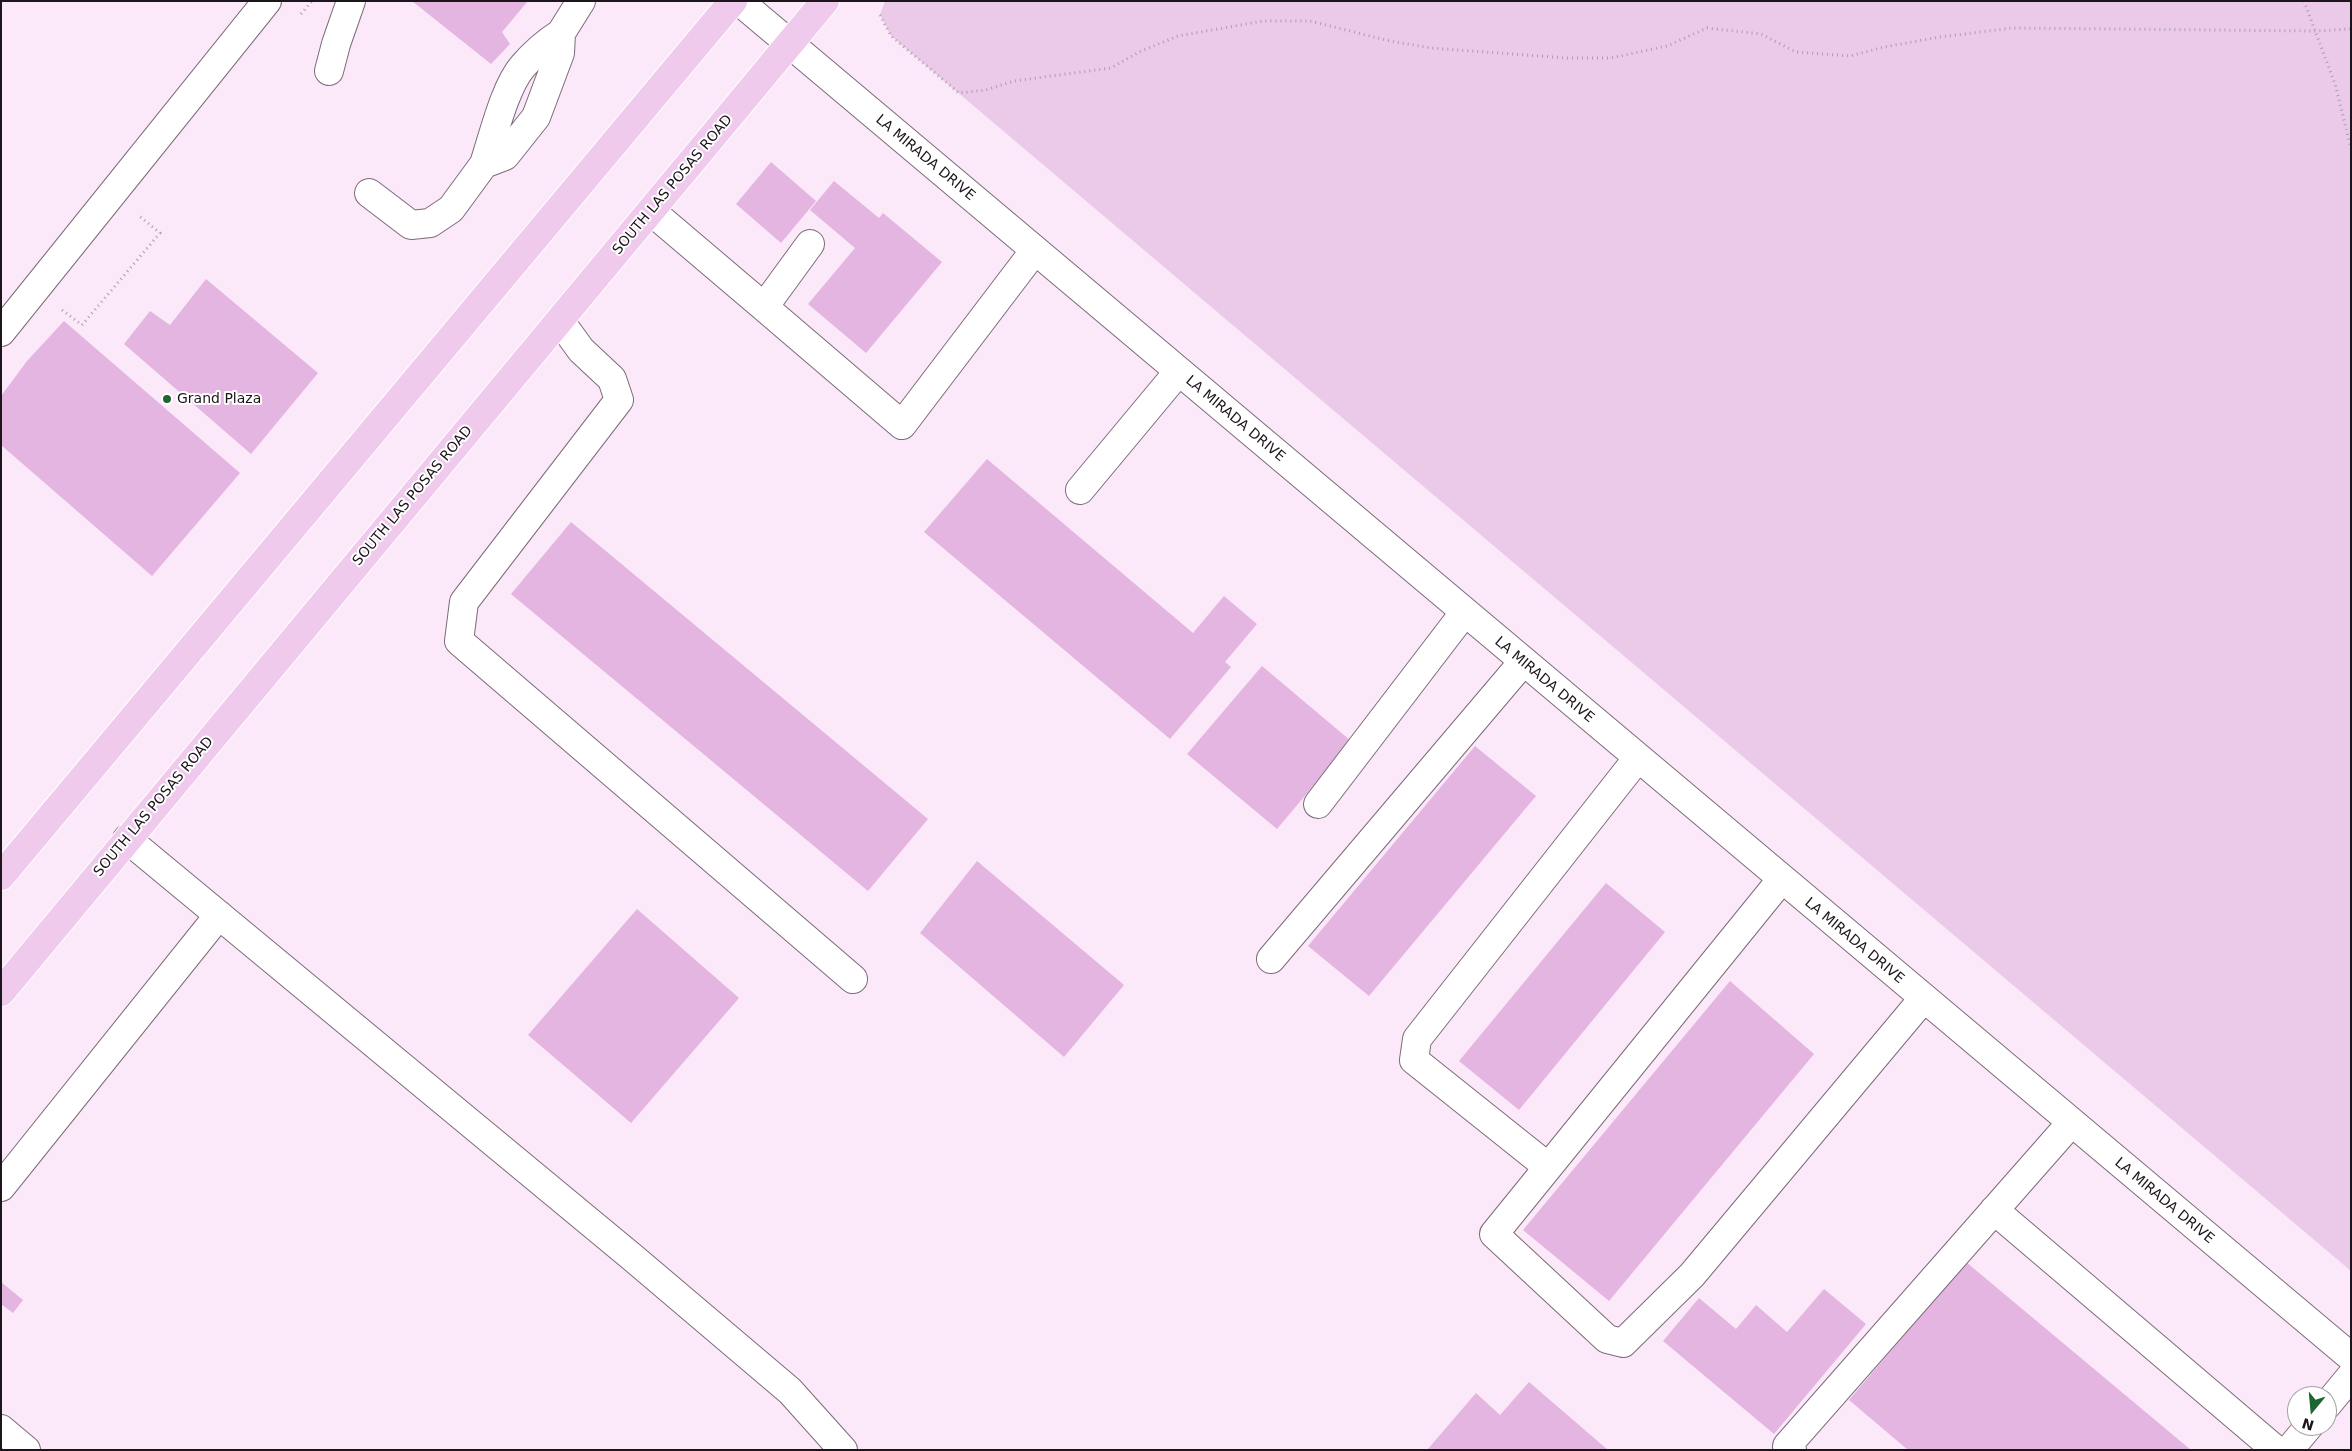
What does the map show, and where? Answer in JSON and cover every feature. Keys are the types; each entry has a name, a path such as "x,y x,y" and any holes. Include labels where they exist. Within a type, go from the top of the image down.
{"main road":[{"path":"1,876 733,1"},
{"name":"SOUTH LAS POSAS ROAD","path":"1,992 825,1"}],"street":[{"path":"1,332 267,1"},
{"path":"330,71 336,44 351,1"},
{"path":"370,192 410,225 430,223 451,209 484,164 505,156 536,117 560,53 561,33 581,1"},
{"name":"LA MIRADA DRIVE","path":"739,1 1781,880 2351,1357"},
{"path":"651,211 902,426 1035,250"},
{"path":"764,307 810,244"},
{"path":"560,321 581,350 612,379 619,400 464,602 458,641 853,979"},
{"path":"1080,490 1179,371"},
{"path":"1318,804 1464,613"},
{"path":"1271,959 1523,662"},
{"path":"1548,1167 1414,1060 1417,1040 1638,759"},
{"path":"127,839 790,1390 843,1450"},
{"path":"1781,880 1494,1234 1607,1339 1623,1343 1692,1275 1923,999"},
{"path":"1,1186 219,914"},
{"path":"1789,1448 2071,1123"},
{"path":"1994,1210 2276,1450"},
{"path":"2337,1393 2351,1376"},
{"path":"1,1429 26,1450"},
{"path":"2290,1450 2301,1436"}],"path":[{"path":"299,16 312,1"},
{"path":"2304,1 2335,84 2351,148"},
{"path":"880,15 891,36 958,93 986,90 1014,81 1111,68 1139,52 1178,36 1263,21 1310,21 1390,41 1431,48 1567,58 1611,58 1667,46 1706,28 1761,34 1796,52 1850,56 1884,47 2012,28 2315,31 2351,28"},
{"path":"55,305 82,325 112,291 160,233 134,212"}],"shaded area":[{"path":"885,1 2351,1 2351,1271 891,36 880,15"}],"building":[{"path":"412,1 528,1 502,32 510,44 491,64"},
{"path":"771,162 816,201 781,243 736,204"},
{"path":"834,181 879,218 883,213 942,262 866,353 808,304 855,248 810,210"},
{"path":"206,279 318,373 251,454 124,344 150,311 170,325"},
{"path":"64,321 240,473 152,576 1,445 1,396 27,361"},
{"path":"987,459 1193,633 1224,596 1257,624 1225,662 1231,667 1170,739 924,532"},
{"path":"571,522 928,819 868,891 511,594"},
{"path":"1262,666 1351,741 1277,829 1187,754"},
{"path":"1475,746 1536,796 1369,996 1308,946"},
{"path":"977,861 1124,985 1064,1057 920,933"},
{"path":"1606,883 1665,932 1519,1110 1459,1061"},
{"path":"637,909 739,998 631,1123 528,1035"},
{"path":"1730,981 1814,1054 1609,1301 1523,1230"},
{"path":"1966,1262 2191,1450 1908,1450 1849,1400"},
{"path":"1,1282 23,1300 13,1313 1,1304"},
{"path":"1824,1289 1866,1324 1774,1434 1663,1341 1699,1298 1736,1329 1756,1305 1787,1332"},
{"path":"1529,1382 1608,1450 1427,1450 1476,1393 1500,1415"}],"place":[{"name":"Grand Plaza","path":"167,399"}]}
